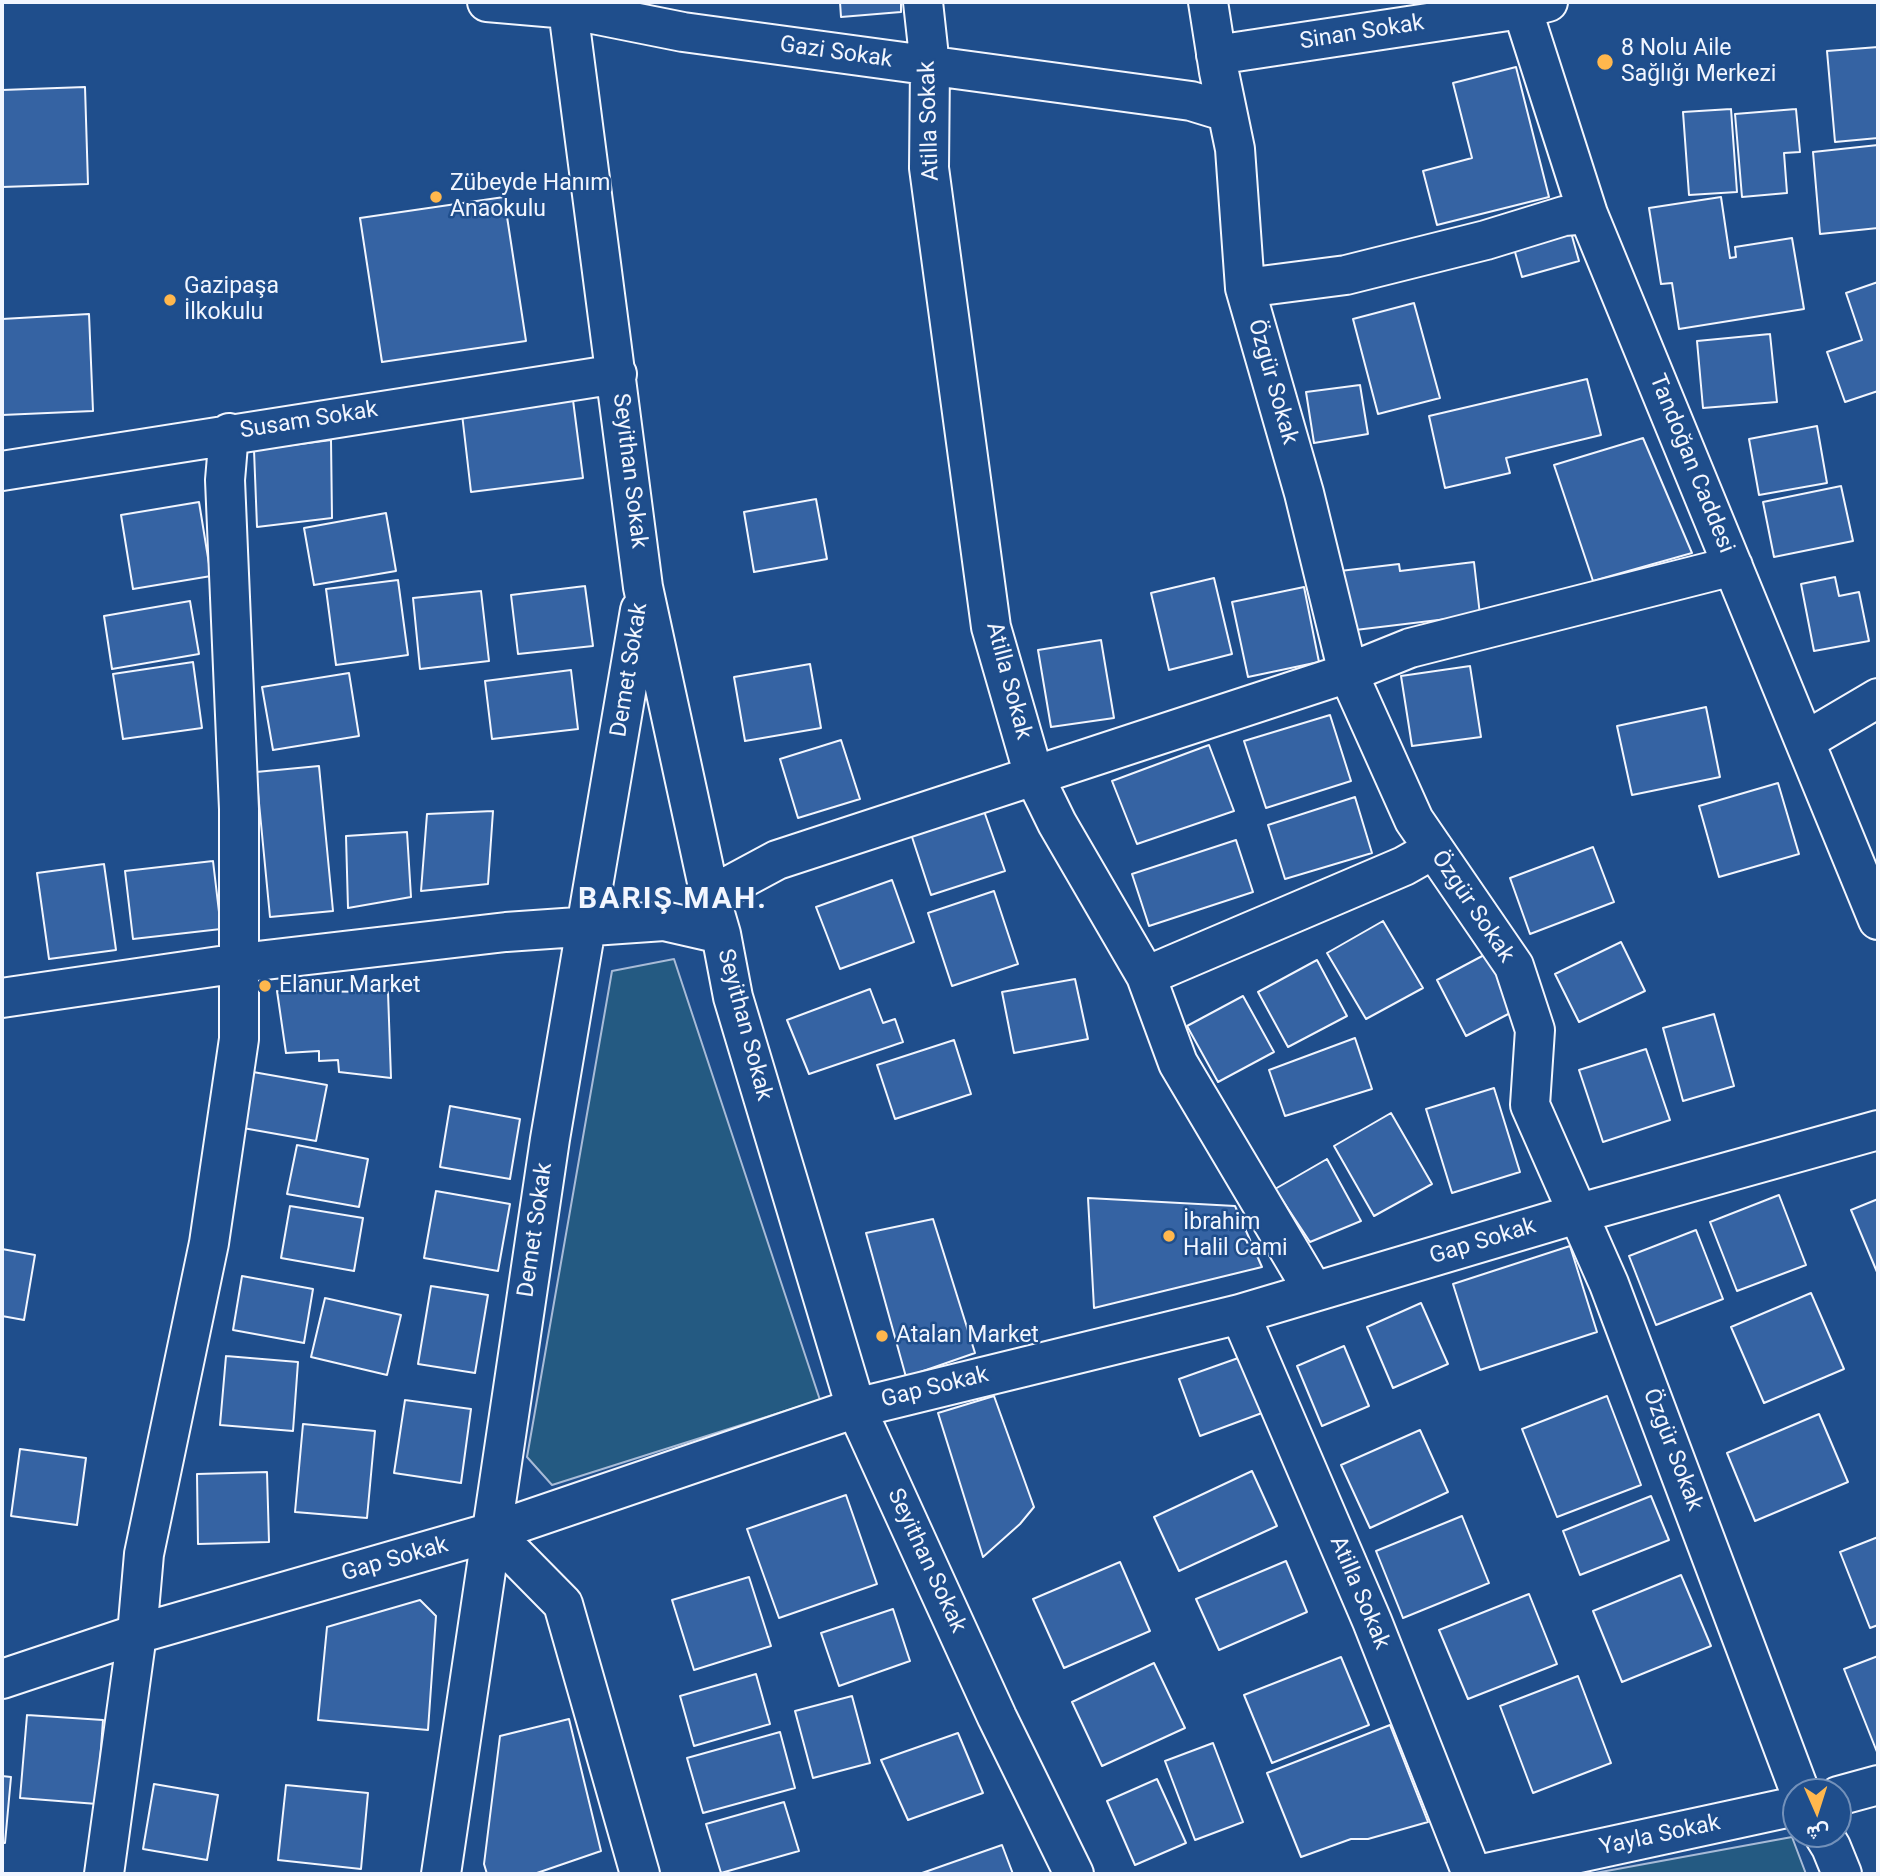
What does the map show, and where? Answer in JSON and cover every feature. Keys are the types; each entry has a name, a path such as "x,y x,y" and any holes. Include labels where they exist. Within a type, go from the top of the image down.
{"street":[{"name":"Gazi Sokak","path":"487,2 567,5 683,32 1191,100 1227,112"},
{"name":"Atilla Sokak","path":"923,2 930,66 929,168 991,627 1034,776 1057,823 1146,976 1178,1063 1314,1292"},
{"name":"Özgür Sokak","path":"1208,2 1235,149 1245,288 1304,493 1348,673 1414,820 1514,966 1535,1030 1530,1105 1580,1213 1609,1284 1795,1778"},
{"name":"Sinan Sokak","path":"1216,55 1530,4"},
{"name":"Tandoğan Caddesi","path":"1530,4 1588,214 1878,920"},
{"name":"Seyithan Sokak","path":"567,5 643,587 733,997 856,1408 997,1717 1074,1874"},
{"path":"1245,288 1346,275 1486,240 1564,216 1588,214"},
{"name":"Susam Sokak","path":"2,471 229,433 617,374"},
{"path":"104,1874 137,1634 144,1554 209,1243 239,1039 239,809 226,480 229,433"},
{"path":"710,896 777,860 1348,673 1410,648 1733,566"},
{"name":"Demet Sokak","path":"441,1874 550,1139 643,587"},
{"path":"1805,741 1878,698"},
{"path":"1146,976 1405,866 1434,849"},
{"path":"2,998 240,963 506,932 664,921 721,934"},
{"name":"Gap Sokak","path":"2,1679 137,1634 492,1532 856,1408 1240,1314 1580,1213 1878,1130"},
{"name":"Atilla Sokak","path":"1240,1314 1372,1620 1472,1874"},
{"path":"492,1532 562,1604 640,1874"},
{"path":"1852,1792 1878,1785"},
{"name":"Yayla Sokak","path":"1482,1874 1782,1809"},
{"path":"1831,1848 1842,1874"}],"shaded area":[{"path":"674,959 820,1400 552,1485 527,1457 612,971"},
{"path":"1782,1839 1782,1848 1796,1848 1806,1874 1590,1874"}],"building":[{"path":"840,2 901,2 901,12 841,17"},
{"path":"1878,47 1878,138 1835,142 1827,51"},
{"path":"1516,67 1549,197 1437,225 1423,171 1472,158 1453,83"},
{"path":"85,87 88,184 2,187 2,90"},
{"path":"1731,109 1737,192 1689,195 1683,112"},
{"path":"1796,109 1800,152 1784,153 1787,193 1742,197 1735,114"},
{"path":"1878,145 1878,228 1820,234 1813,152"},
{"path":"504,197 526,341 382,362 360,218"},
{"path":"1721,197 1730,258 1736,257 1735,247 1792,238 1804,309 1679,329 1672,283 1661,284 1649,208"},
{"path":"1570,229 1579,261 1522,277 1513,245"},
{"path":"1878,282 1878,391 1845,402 1827,352 1862,340 1846,293"},
{"path":"1414,303 1440,398 1378,414 1353,319"},
{"path":"89,314 93,411 2,415 2,319"},
{"path":"1770,334 1777,402 1703,408 1697,341"},
{"path":"1587,379 1601,435 1506,458 1510,473 1445,488 1429,416"},
{"path":"1360,385 1368,434 1314,443 1306,392"},
{"path":"573,400 583,478 471,492 462,414"},
{"path":"1817,426 1827,483 1759,495 1749,439"},
{"path":"1643,438 1692,553 1593,581 1554,465"},
{"path":"331,440 332,518 257,527 254,450"},
{"path":"1841,486 1853,541 1774,557 1763,502"},
{"path":"816,499 827,559 754,572 744,512"},
{"path":"199,502 211,576 133,589 121,515"},
{"path":"386,513 396,571 314,585 304,528"},
{"path":"1474,562 1480,615 1347,631 1340,571 1399,564 1400,571"},
{"path":"1835,577 1839,596 1859,592 1869,641 1814,651 1801,584"},
{"path":"1214,578 1232,654 1169,670 1151,593"},
{"path":"398,580 408,655 336,665 326,589"},
{"path":"585,586 593,646 518,654 511,595"},
{"path":"1304,587 1319,662 1248,677 1232,602"},
{"path":"481,591 489,661 420,669 413,598"},
{"path":"190,601 199,654 112,669 104,616"},
{"path":"1101,640 1114,718 1051,727 1038,650"},
{"path":"193,662 202,728 123,739 113,674"},
{"path":"810,664 821,728 745,741 734,677"},
{"path":"1470,666 1481,737 1412,746 1401,676"},
{"path":"571,670 578,729 492,739 485,681"},
{"path":"349,673 359,736 273,750 262,687"},
{"path":"1706,707 1720,777 1632,795 1617,726"},
{"path":"1330,715 1351,781 1266,808 1244,741"},
{"path":"841,740 860,799 798,818 780,759"},
{"path":"1209,745 1234,811 1137,844 1112,781"},
{"path":"319,766 333,911 270,917 256,772"},
{"path":"1778,783 1799,854 1719,877 1699,806"},
{"path":"1355,797 1372,853 1285,879 1268,825"},
{"path":"493,811 488,884 421,891 427,814"},
{"path":"984,811 1005,871 931,895 911,834"},
{"path":"407,832 411,897 348,908 346,836"},
{"path":"1236,840 1253,892 1149,926 1132,874"},
{"path":"1593,847 1614,902 1530,934 1510,878"},
{"path":"213,861 221,929 133,939 125,871"},
{"path":"104,864 116,950 49,959 37,873"},
{"path":"892,880 914,942 840,969 816,907"},
{"path":"994,891 1018,964 952,986 928,913"},
{"path":"1383,921 1423,988 1366,1019 1327,953"},
{"path":"1621,942 1645,991 1579,1022 1555,974"},
{"path":"1486,954 1516,1010 1466,1036 1437,980"},
{"path":"1317,960 1347,1016 1288,1047 1258,992"},
{"path":"1075,979 1088,1039 1014,1053 1002,992"},
{"path":"870,989 883,1023 895,1019 903,1042 809,1074 787,1020"},
{"path":"277,991 388,992 391,1078 339,1072 338,1060 319,1061 319,1051 286,1053"},
{"path":"1243,996 1274,1052 1218,1082 1187,1026"},
{"path":"1714,1014 1734,1086 1683,1101 1663,1028"},
{"path":"1355,1038 1372,1089 1285,1116 1269,1070"},
{"path":"954,1040 971,1094 895,1119 877,1065"},
{"path":"1646,1049 1670,1120 1603,1142 1579,1070"},
{"path":"253,1072 327,1085 316,1141 243,1128"},
{"path":"1494,1088 1520,1172 1452,1193 1426,1109"},
{"path":"450,1106 520,1119 510,1179 440,1167"},
{"path":"1391,1113 1432,1184 1374,1216 1334,1146"},
{"path":"297,1145 368,1159 359,1207 287,1194"},
{"path":"1327,1159 1361,1221 1310,1242 1275,1189"},
{"path":"436,1191 510,1204 498,1271 424,1258"},
{"path":"1779,1195 1806,1265 1737,1291 1710,1222"},
{"name":"İbrahim Halil Cami","path":"1088,1198 1235,1206 1262,1267 1094,1308"},
{"path":"1878,1199 1878,1271 1877,1272 1851,1210"},
{"path":"290,1206 363,1218 354,1271 281,1258"},
{"path":"933,1219 975,1353 906,1377 866,1233"},
{"path":"1696,1230 1723,1299 1656,1325 1629,1256"},
{"path":"1570,1246 1597,1332 1480,1370 1453,1284"},
{"path":"2,1249 35,1255 24,1320 2,1316"},
{"path":"242,1276 313,1289 304,1343 233,1330"},
{"path":"431,1286 488,1295 475,1373 418,1364"},
{"path":"1811,1293 1844,1369 1764,1403 1731,1327"},
{"path":"325,1298 401,1315 387,1375 311,1357"},
{"path":"1421,1303 1448,1364 1393,1388 1367,1327"},
{"path":"1344,1346 1369,1406 1322,1426 1297,1366"},
{"path":"226,1356 298,1362 293,1431 220,1425"},
{"path":"1241,1357 1262,1413 1200,1436 1179,1379"},
{"path":"994,1396 1034,1507 1020,1524 983,1557 938,1413"},
{"path":"1607,1396 1641,1485 1557,1517 1522,1429"},
{"path":"405,1400 471,1409 461,1483 394,1473"},
{"path":"1819,1414 1848,1482 1755,1521 1727,1453"},
{"path":"303,1424 375,1431 367,1518 295,1512"},
{"path":"1420,1430 1448,1492 1370,1528 1341,1465"},
{"path":"20,1449 86,1458 77,1525 11,1516"},
{"path":"1252,1471 1277,1526 1179,1571 1154,1517"},
{"path":"267,1472 269,1542 198,1544 197,1474"},
{"path":"846,1495 877,1584 779,1618 747,1529"},
{"path":"1651,1496 1669,1540 1580,1575 1563,1531"},
{"path":"1462,1516 1489,1583 1403,1618 1376,1551"},
{"path":"1878,1537 1878,1625 1870,1628 1840,1552"},
{"path":"1286,1561 1307,1612 1219,1650 1196,1599"},
{"path":"1120,1562 1150,1631 1064,1668 1033,1599"},
{"path":"1681,1575 1711,1646 1622,1682 1593,1611"},
{"path":"749,1577 771,1646 694,1670 672,1600"},
{"path":"1529,1594 1557,1664 1468,1699 1439,1630"},
{"path":"420,1600 436,1616 428,1730 318,1720 327,1627"},
{"path":"893,1609 910,1661 839,1686 821,1633"},
{"path":"1878,1656 1878,1751 1877,1752 1844,1669"},
{"path":"1341,1657 1369,1725 1272,1763 1244,1695"},
{"path":"1154,1663 1185,1728 1102,1766 1072,1702"},
{"path":"756,1674 770,1724 694,1746 680,1696"},
{"path":"1578,1676 1611,1763 1533,1793 1500,1706"},
{"path":"852,1696 870,1763 813,1778 795,1711"},
{"path":"27,1715 103,1720 97,1804 20,1798"},
{"path":"569,1719 601,1851 534,1874 487,1874 484,1864 500,1736"},
{"path":"1390,1725 1428,1822 1368,1839 1351,1839 1301,1857 1267,1773"},
{"path":"780,1732 795,1788 703,1813 687,1758"},
{"path":"958,1733 983,1793 908,1820 881,1760"},
{"path":"1213,1743 1243,1822 1195,1840 1165,1761"},
{"path":"2,1776 11,1777 5,1843 2,1843"},
{"path":"1157,1779 1186,1843 1135,1865 1107,1801"},
{"path":"154,1784 218,1795 207,1860 143,1849"},
{"path":"286,1785 368,1793 361,1869 278,1860"},
{"path":"784,1802 799,1851 721,1873 706,1824"},
{"path":"1002,1845 1013,1874 922,1874 922,1873"}],"place":[{"name":"8 Nolu Aile Sağlığı Merkezi","path":"1605,62"},
{"name":"Zübeyde Hanım Anaokulu","path":"436,197"},
{"name":"Gazipaşa İlkokulu","path":"170,300"},
{"name":"Elanur Market","path":"265,986"},
{"name":"İbrahim Halil Cami","path":"1169,1236"},
{"name":"Atalan Market","path":"882,1336"}],"district":[{"name":"BARIŞ MAH.","path":"673,900"}]}
